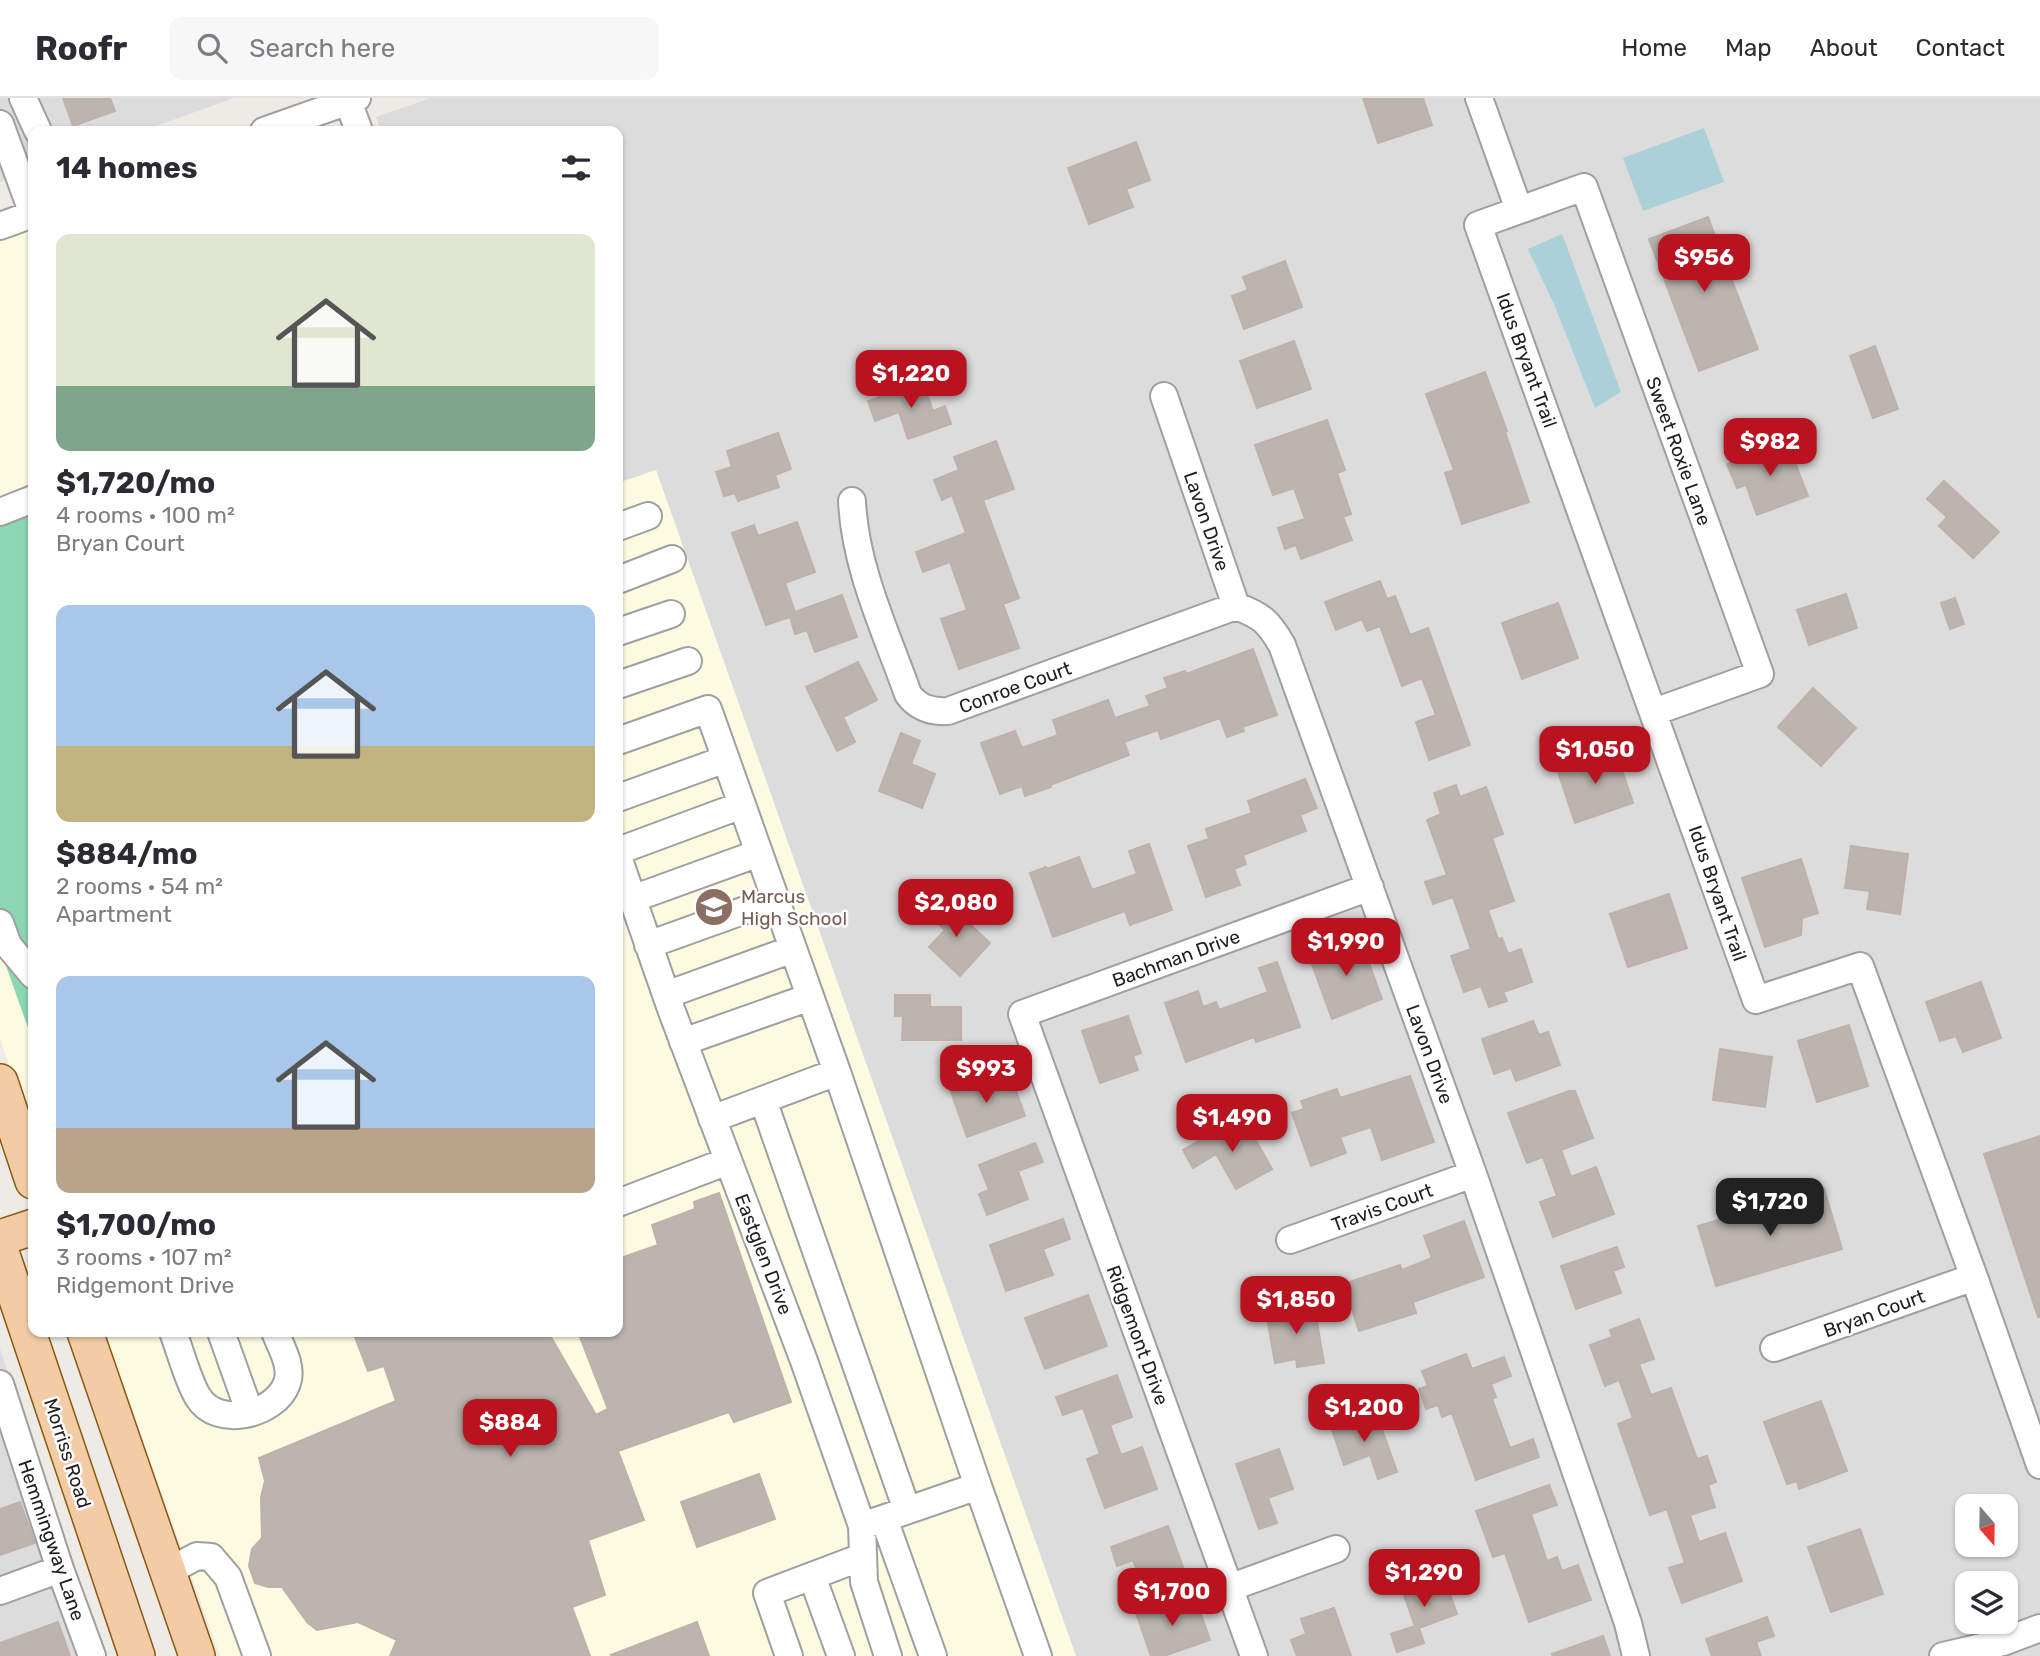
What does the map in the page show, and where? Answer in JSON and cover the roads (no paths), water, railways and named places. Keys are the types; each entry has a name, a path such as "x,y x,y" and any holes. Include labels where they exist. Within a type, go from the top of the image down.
{"main road":[{"path":"0,1082 28,1166"},
{"path":"0,1238 28,1229"},
{"name":"Morriss Road","path":"0,1249 28,1333"},
{"name":"Morriss Road","path":"29,1337 137,1656"},
{"path":"87,1337 197,1656"},
{"path":"115,1593 167,1572"}],"street":[{"path":"23,98 35,126"},
{"path":"1479,98 1519,210"},
{"path":"278,126 352,100 358,126"},
{"path":"0,124 28,200"},
{"name":"Sweet Roxie Lane","path":"1519,210 1584,187 1760,674 1654,712"},
{"name":"Idus Bryant Trail","path":"1519,210 1478,225 1756,1000 1860,966 2040,1465"},
{"path":"0,226 28,216"},
{"name":"Lavon Drive","path":"1164,396 1236,606 1269,624 1282,645 1473,1174 1628,1623 1636,1656"},
{"path":"0,512 28,501"},
{"name":"Conroe Court","path":"852,501 853,524 864,572 908,694 915,704 936,712 948,711 1236,606"},
{"path":"623,525 648,516"},
{"path":"623,578 671,559"},
{"path":"623,630 671,614"},
{"path":"623,683 688,661"},
{"path":"623,739 708,709 837,1072 1038,1656"},
{"path":"623,796 726,759"},
{"path":"623,849 742,806"},
{"path":"632,899 759,853"},
{"name":"Eastglen Drive","path":"623,872 683,1042 804,1361 884,1518 864,1538 862,1571 867,1597 888,1656"},
{"name":"Bachman Drive","path":"1022,1014 1370,887"},
{"path":"648,945 776,899"},
{"path":"0,923 8,945 28,969"},
{"path":"666,995 793,949"},
{"path":"683,1042 810,997"},
{"name":"Ridgemont Drive","path":"1022,1014 1254,1656"},
{"path":"712,1119 837,1072"},
{"path":"762,1100 884,1518 933,1656"},
{"path":"623,1200 728,1161"},
{"name":"Travis Court","path":"1290,1240 1473,1174"},
{"name":"Bryan Court","path":"1774,1348 1974,1277"},
{"path":"175,1337 199,1399 216,1412 236,1417 271,1403 287,1385 289,1369 277,1337"},
{"path":"223,1337 250,1413"},
{"name":"Hemmingway Lane","path":"0,1384 60,1569 92,1656"},
{"path":"884,1518 978,1486"},
{"path":"1229,1588 1336,1549"},
{"path":"167,1572 197,1556 211,1558 228,1577 258,1655"},
{"path":"789,1656 767,1593 862,1557"},
{"path":"0,1591 60,1569"},
{"path":"812,1576 841,1656"},
{"path":"1943,1656 2003,1642 2040,1628"}],"water":[{"path":"1704,128 1724,182 1643,211 1623,158"},
{"path":"1562,234 1621,392 1595,408 1554,304 1528,249"}],"place":[{"name":"Marcus High School","path":"714,907"}]}
